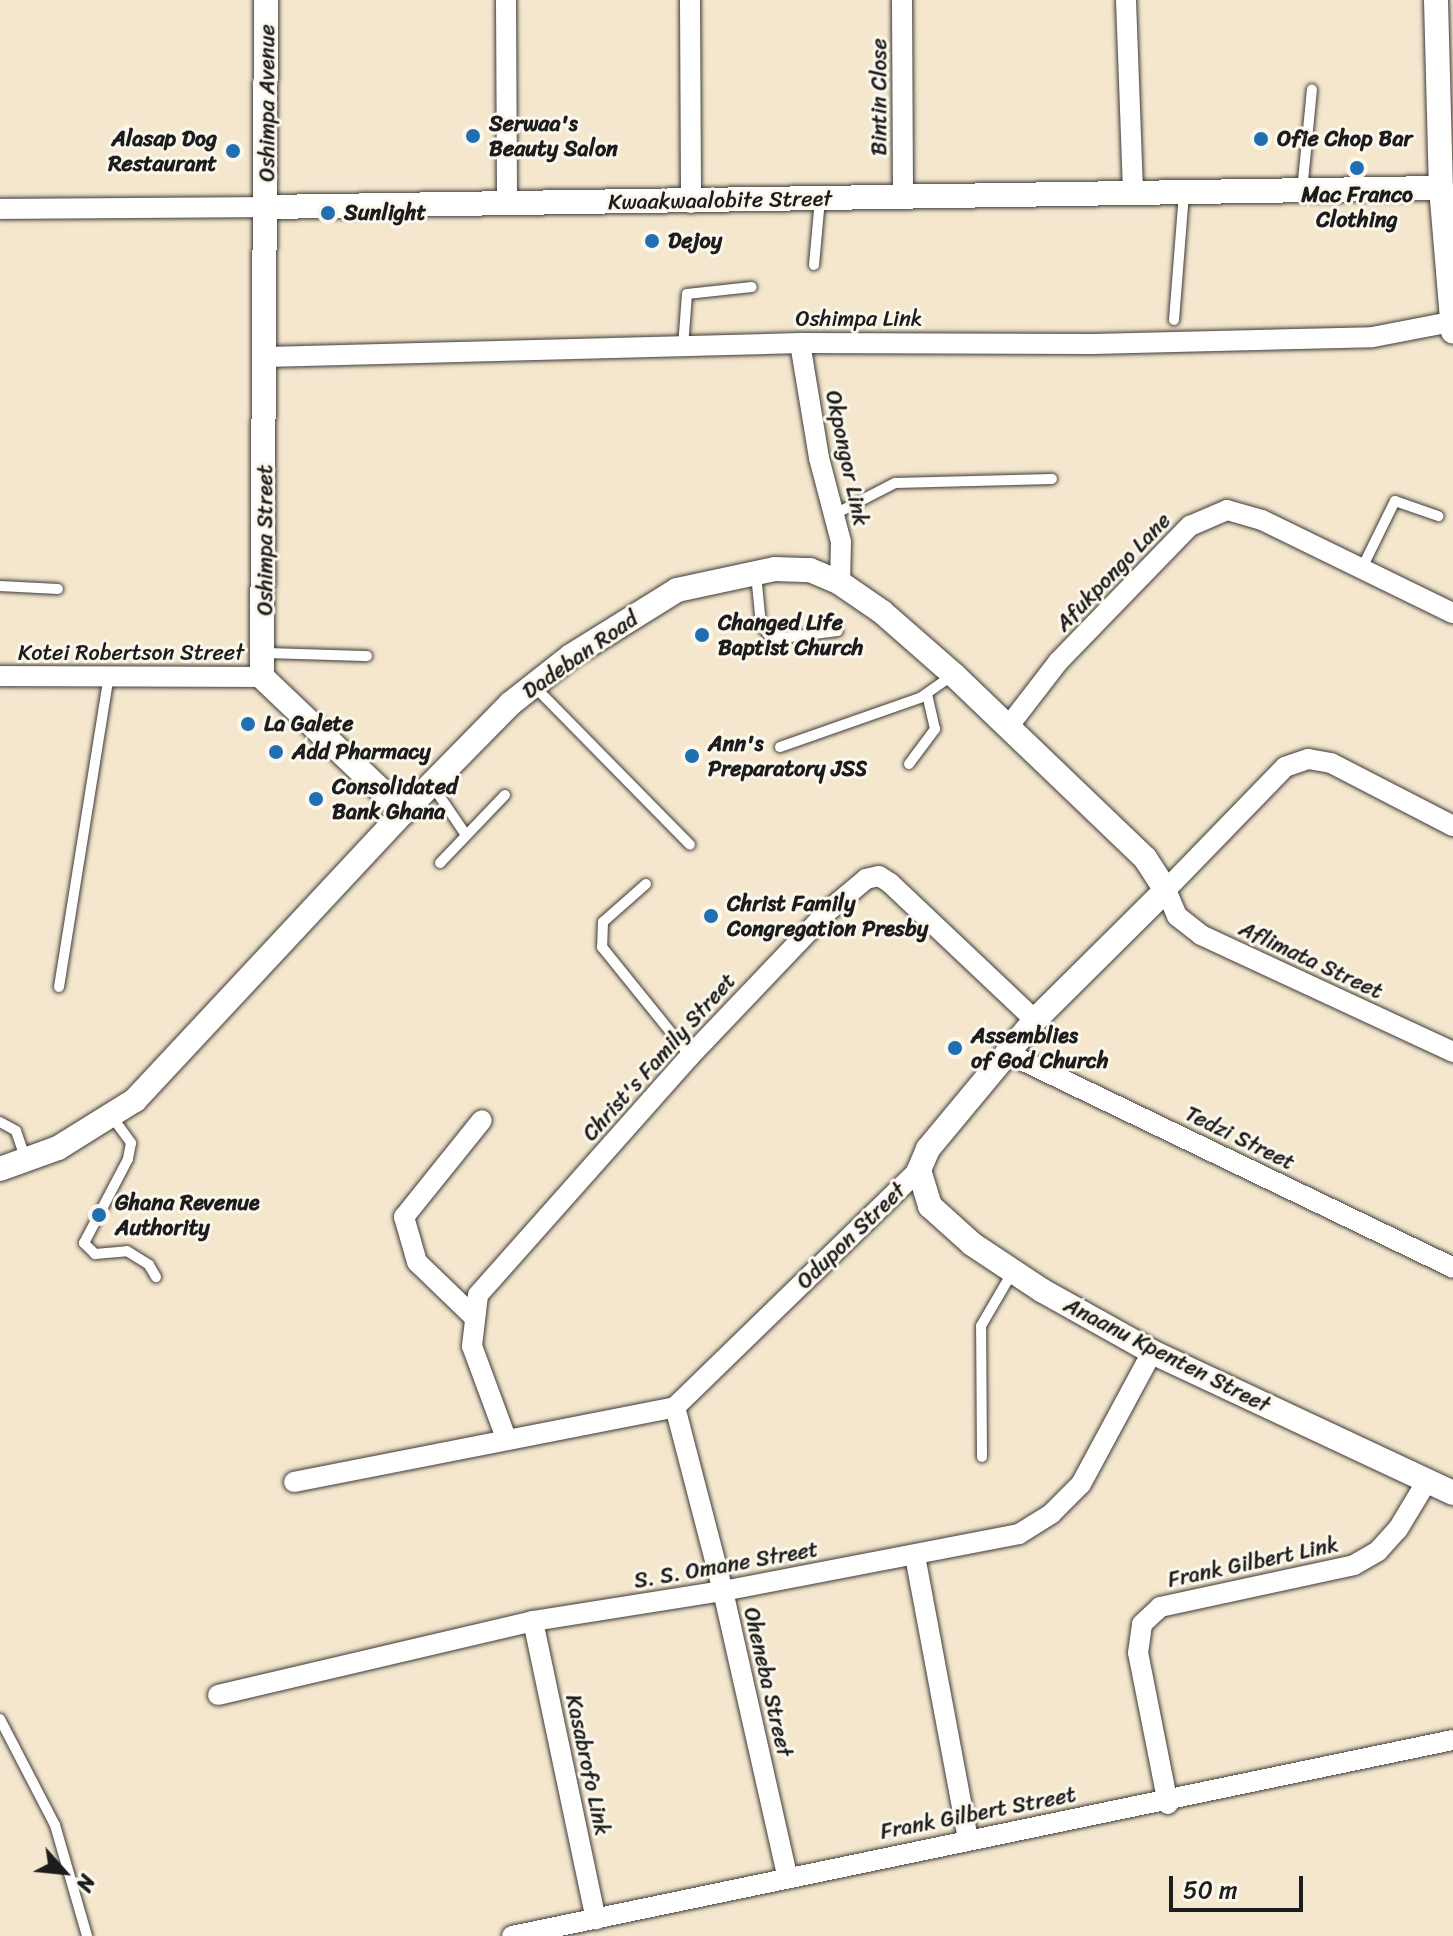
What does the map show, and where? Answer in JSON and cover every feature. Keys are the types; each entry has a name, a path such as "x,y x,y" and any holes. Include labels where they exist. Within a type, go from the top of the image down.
{"street":[{"name":"Oshimpa Avenue","path":"266,0 267,207"},
{"path":"506,0 507,203"},
{"path":"690,0 691,203"},
{"name":"Bintin Close","path":"902,0 903,194"},
{"path":"1126,0 1133,193"},
{"path":"1436,0 1445,42 1441,188 1452,327"},
{"name":"Kwaakwaalobite Street","path":"0,209 691,203 903,194 1441,188"},
{"name":"Oshimpa Street","path":"263,665 267,207"},
{"name":"Oshimpa Link","path":"266,357 683,349 800,343 1093,344 1373,337 1452,327"},
{"name":"Okpongor Link","path":"800,343 819,458 835,514 840,583"},
{"name":"Afukpongo Lane","path":"1008,727 1058,662 1190,526 1227,510 1262,520 1453,613"},
{"name":"Dadeban Road","path":"0,1169 26,1162 113,1118 404,812 534,685 677,590 755,572 810,570 840,583 954,675 1145,858 1166,890"},
{"path":"263,665 404,812"},
{"name":"Kotei Robertson Street","path":"0,676 109,674 263,665"},
{"name":"Odupon Street","path":"675,1407 919,1170 928,1149 1005,1052 1285,767 1308,759 1331,763 1453,826"},
{"name":"Christ's Family Street","path":"472,1315 478,1295 690,1056 828,911 866,879 879,876 1035,1020"},
{"name":"Aflimata Street","path":"1166,890 1177,916 1201,935 1453,1052"},
{"name":"Tedzi Street","path":"1005,1052 1453,1268"},
{"path":"482,1120 404,1217 417,1262 472,1315 472,1346 506,1438"},
{"name":"Anaanu Kpenten Street","path":"919,1170 930,1206 941,1218 1013,1271 1152,1352 1453,1493"},
{"name":"S. S. Omane Street","path":"218,1695 533,1621 723,1591 1019,1534 1051,1514 1081,1484 1152,1352"},
{"path":"294,1482 675,1407"},
{"name":"Oheneba Street","path":"675,1407 723,1591 787,1875"},
{"name":"Frank Gilbert Link","path":"1168,1804 1138,1653 1142,1624 1160,1607 1354,1565 1378,1551 1398,1529 1427,1481"},
{"path":"915,1556 968,1838"},
{"name":"Kasabrofo Link","path":"533,1621 596,1919"},
{"name":"Frank Gilbert Street","path":"512,1936 968,1838 1168,1804 1453,1740"}],"lane":[{"path":"1302,191 1312,89"},
{"path":"1174,320 1184,193"},
{"path":"814,265 820,199"},
{"path":"683,349 687,294 752,287"},
{"path":"835,514 895,483 1052,479"},
{"path":"1361,570 1395,501 1438,516"},
{"path":"755,572 761,625 768,634 782,638 838,631"},
{"path":"0,586 58,589"},
{"path":"263,665 367,656"},
{"path":"59,987 109,674"},
{"path":"780,747 927,694 954,675"},
{"path":"534,685 690,845"},
{"path":"909,764 935,729 927,694"},
{"path":"432,785 466,835"},
{"path":"440,863 505,795"},
{"path":"646,884 603,922 602,947 690,1056"},
{"path":"113,1118 131,1143 128,1159 84,1243 95,1254 127,1251 149,1265 156,1277"},
{"path":"0,1122 16,1131 26,1162"},
{"path":"982,1457 981,1326 1013,1271"},
{"path":"0,1719 55,1825 87,1936"}],"place":[{"name":"Serwaa's Beauty Salon","path":"473,136"},
{"name":"Ofie Chop Bar","path":"1261,139"},
{"name":"Alasap Dog Restaurant","path":"233,151"},
{"name":"Mac Franco Clothing","path":"1357,168"},
{"name":"Sunlight","path":"328,213"},
{"name":"Dejoy","path":"652,241"},
{"name":"Changed Life Baptist Church","path":"702,635"},
{"name":"La Galete","path":"248,724"},
{"name":"Add Pharmacy","path":"276,752"},
{"name":"Ann's Preparatory JSS","path":"692,756"},
{"name":"Consolidated Bank Ghana","path":"316,799"},
{"name":"Christ Family Congregation Presby","path":"711,916"},
{"name":"Assemblies of God Church","path":"955,1048"},
{"name":"Ghana Revenue Authority","path":"99,1215"}]}
